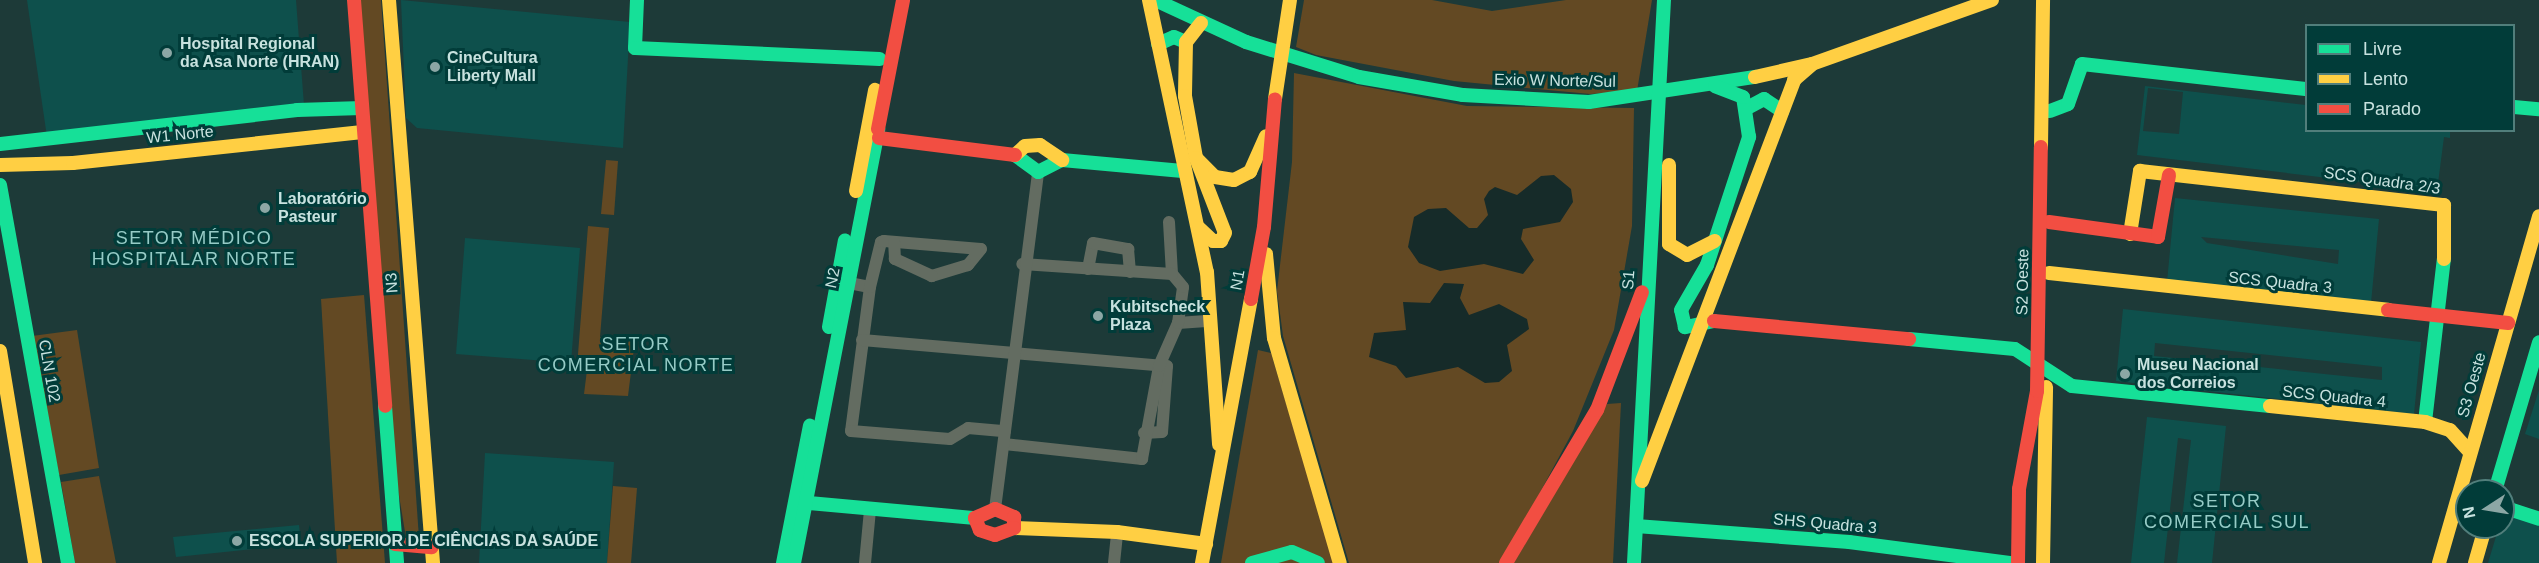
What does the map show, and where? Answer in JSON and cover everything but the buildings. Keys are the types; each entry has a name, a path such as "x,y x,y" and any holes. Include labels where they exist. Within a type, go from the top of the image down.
{"main road":[{"name":"N3","path":"354,0 362,132 397,563"},
{"name":"N3","path":"389,0 433,563"},
{"path":"637,0 635,48 880,59"},
{"name":"N2","path":"794,563 799,540 801,502 843,282 859,176 892,0"},
{"path":"843,282 879,138 885,91 903,0"},
{"path":"1149,0 1182,171 1199,228 1210,321 1220,454"},
{"name":"Exio W Norte/Sul","path":"1155,0 1246,42 1314,66 1463,95 1629,99 1715,86 1812,64 1992,0"},
{"name":"N1","path":"1203,563 1220,454 1264,227 1271,124 1290,0"},
{"name":"S1","path":"1634,563 1645,287 1658,147 1664,0"},
{"name":"S2 Oeste","path":"2043,0 2042,365 2046,410 2043,563"},
{"name":"S2 Oeste","path":"2018,563 2019,489 2042,365 2049,273 2052,0"},
{"path":"1199,228 1213,241 1221,241 1225,233 1196,158 1185,96 1186,42 1201,23"},
{"path":"885,91 880,59 898,28"},
{"path":"1158,44 1174,36 1186,42"},
{"path":"1637,493 1707,320 1794,80 1812,64"},
{"path":"2050,111 2059,112 2070,99 2082,64 2305,89"},
{"path":"1658,147 1669,163 1669,244 1687,255 1715,241 1746,158 1749,107 1732,89 1715,86"},
{"path":"1749,107 1764,99 1782,111"},
{"path":"872,102 873,128 879,138"},
{"path":"2515,107 2539,109"},
{"name":"W1 Norte","path":"0,146 27,145 362,108"},
{"path":"337,109 340,130"},
{"path":"1196,158 1223,182 1245,177 1271,124"},
{"name":"W1 Norte","path":"0,164 23,166 340,130 362,132"},
{"path":"859,176 870,145 879,138 1015,155 1038,172 1062,160"},
{"path":"1,190 23,166 27,145"},
{"path":"1015,155 1025,146 1040,145 1062,160 1182,171"},
{"path":"0,146 0,164"},
{"name":"SCS Quadra 2/3","path":"2130,234 2140,171 2444,205 2437,315 2425,422"},
{"path":"2049,222 2158,237 2169,175"},
{"name":"CLN 102","path":"1,190 68,563"},
{"name":"S3 Oeste","path":"2439,563 2523,270 2535,246 2539,216"},
{"path":"1264,227 1274,338 1340,563"},
{"name":"SCS Quadra 4","path":"1715,241 1680,318 1685,327 1707,320 2015,349 2072,386 2425,422 2450,430 2470,452"},
{"path":"2523,270 2539,274"},
{"name":"SCS Quadra 3","path":"2049,273 2508,323"},
{"name":"N2","path":"783,563 789,527 801,502 836,345 843,282"},
{"path":"1506,563 1597,410 1645,287"},
{"path":"2499,479 2539,342"},
{"path":"0,351 35,563"},
{"path":"7,392 35,385"},
{"path":"2046,410 2072,386"},
{"path":"801,502 975,518 995,509 1014,518 1014,528"},
{"path":"29,520 43,511 58,513"},
{"path":"2515,511 2539,519"},
{"path":"975,518 988,534 1014,528 1117,532 1206,544"},
{"name":"SHS Quadra 3","path":"1636,526 1849,542 2010,563"},
{"path":"789,527 799,540"},
{"path":"2445,539 2446,563"},
{"path":"2475,563 2482,539"},
{"path":"395,544 432,546"},
{"path":"1252,563 1292,552 1318,563"}],"street":[{"path":"995,509 1023,264 1038,172"},
{"path":"894,242 895,259 932,276 968,265 981,249 894,242 879,244 862,340 851,431 950,439 968,428 1004,437 1142,459 1144,434 1160,366 1178,323 1183,287 1172,274 1169,222"},
{"path":"1088,269 1093,243 1128,249 1130,272"},
{"path":"1023,264 1172,274"},
{"path":"843,282 870,287"},
{"path":"1178,323 1210,321"},
{"path":"862,340 1013,351 1160,366"},
{"path":"865,563 870,510"},
{"path":"1114,563 1117,532"}],"shaded area":[{"name":"Hospital Regional da Asa Norte (HRAN)","path":"27,0 296,0 304,105 47,137"},
{"path":"359,0 381,0 419,538 406,538 395,471"},
{"path":"401,0 630,22 623,148 417,128 406,118"},
{"path":"1304,0 1432,0 1492,11 1566,0 1652,0 1637,91 1590,94 1454,81 1316,55 1296,47"},
{"path":"1294,73 1467,106 1634,108 1632,226 1614,330 1573,431 1502,563 1349,563 1283,336 1277,291 1292,162"},
{"path":"2145,86 2305,105 2305,132 2450,132 2450,138 2444,137 2437,191 2137,155","holes":["2148,88 2183,92 2179,134 2143,131"]},
{"path":"606,160 618,161 614,215 601,214"},
{"path":"1554,175 1571,189 1573,202 1560,222 1523,229 1521,239 1534,260 1523,274 1484,264 1440,271 1419,263 1408,247 1414,217 1428,209 1446,208 1469,228 1477,228 1488,215 1484,199 1489,191 1495,187 1517,195 1541,176"},
{"path":"2175,198 2379,219 2371,303 2167,282","holes":["2201,237 2339,250 2338,264 2207,243"]},
{"path":"588,226 609,228 600,337 635,340 628,396 584,394 587,370 577,367"},
{"path":"465,238 580,248 571,363 456,354"},
{"path":"1444,283 1464,284 1460,298 1469,315 1499,304 1527,319 1529,329 1507,345 1512,371 1499,382 1485,383 1458,367 1406,378 1396,366 1369,357 1374,333 1406,330 1403,302 1430,303"},
{"path":"364,295 385,563 337,563 321,299"},
{"path":"2123,309 2421,342 2414,414 2116,381","holes":["2155,343 2382,367 2382,380 2154,356"]},
{"path":"77,330 99,468 59,475 32,336"},
{"path":"1258,350 1271,353 1334,563 1221,563"},
{"path":"2539,390 2539,439 2525,434"},
{"path":"1621,403 1613,563 1514,563 1607,404"},
{"path":"2147,417 2226,426 2212,563 2177,563 2191,440 2178,438 2164,563 2131,563"},
{"path":"485,453 614,462 607,563 479,563"},
{"path":"99,476 116,563 75,563 61,482"},
{"path":"613,486 637,488 631,563 607,563"},
{"path":"2515,517 2539,525 2539,563 2488,563 2495,539 2515,539"},
{"name":"ESCOLA SUPERIOR DE CIÊNCIAS DA SAÚDE","path":"299,525 301,544 176,557 173,537"}],"traffic: fast":[{"path":"637,0 635,48 880,59"},
{"path":"1155,0 1246,42 1359,77 1463,95 1589,102 1755,77"},
{"path":"1634,563 1664,0"},
{"path":"1158,44 1174,37 1186,42"},
{"path":"2050,111 2068,104 2082,64 2305,89"},
{"path":"1714,321 1685,327 1681,310 1707,265 1749,137 1743,97 1715,86"},
{"path":"1749,107 1764,99 1782,111"},
{"path":"2515,107 2539,109"},
{"path":"0,144 297,110 362,108"},
{"path":"794,563 878,129"},
{"path":"1015,155 1038,172 1062,160"},
{"path":"1062,160 1182,171"},
{"path":"0,185 68,563"},
{"path":"829,327 845,240"},
{"path":"2425,422 2444,259"},
{"path":"1909,339 2015,349 2072,386 2270,406"},
{"path":"2499,479 2539,342"},
{"path":"385,406 397,563"},
{"path":"783,563 810,426"},
{"path":"798,502 975,518"},
{"path":"2515,511 2539,519"},
{"path":"1636,526 1849,542 2010,563"},
{"path":"1252,563 1292,552 1318,563"}],"traffic: slow":[{"path":"389,0 433,563"},
{"path":"1149,0 1207,272 1219,445"},
{"path":"1275,99 1290,0"},
{"path":"1755,77 1812,64 1992,0"},
{"path":"2041,147 2043,0"},
{"path":"1201,23 1186,42 1185,96 1196,158 1215,177 1234,180 1250,172 1266,136"},
{"path":"1642,481 1794,80 1811,65"},
{"path":"856,191 875,90"},
{"path":"0,165 73,163 362,132"},
{"path":"1015,155 1025,146 1040,145 1062,160"},
{"path":"1196,158 1225,233 1221,241 1213,241 1199,228"},
{"path":"1669,165 1669,244 1687,255 1715,241"},
{"path":"2130,234 2140,171 2444,205 2444,259"},
{"path":"2439,563 2539,216"},
{"path":"1266,254 1274,338 1340,563"},
{"path":"2049,273 2388,310"},
{"path":"1202,563 1251,299"},
{"path":"0,351 35,563"},
{"path":"2043,563 2046,387"},
{"path":"2270,406 2425,422 2450,430 2470,452"},
{"path":"1014,528 1117,532 1206,544"},
{"path":"2475,563 2482,539"}],"traffic: jam":[{"path":"354,0 385,406"},
{"path":"878,129 903,0"},
{"path":"1251,299 1264,227 1275,99"},
{"path":"879,138 1015,155"},
{"path":"2018,563 2019,489 2037,391 2041,147"},
{"path":"2049,222 2158,237 2169,175"},
{"path":"1506,563 1597,410 1642,292"},
{"path":"2388,310 2508,323"},
{"path":"1714,321 1909,339"},
{"path":"995,509 1014,517 1014,528 995,535 980,530 975,518 995,509"},
{"path":"395,544 432,547"}],"place":[{"name":"Hospital Regional da Asa Norte (HRAN)","path":"167,53"},
{"name":"CineCultura Liberty Mall","path":"435,67"},
{"name":"Laboratório Pasteur","path":"265,208"},
{"name":"Kubitscheck Plaza","path":"1098,316"},
{"name":"Museu Nacional dos Correios","path":"2125,374"},
{"name":"ESCOLA SUPERIOR DE CIÊNCIAS DA SAÚDE","path":"237,541"}],"district":[{"name":"SETOR MÉDICO HOSPITALAR NORTE","path":"194,249"},
{"name":"SETOR COMERCIAL NORTE","path":"636,355"},
{"name":"SETOR COMERCIAL SUL","path":"2227,512"}]}
